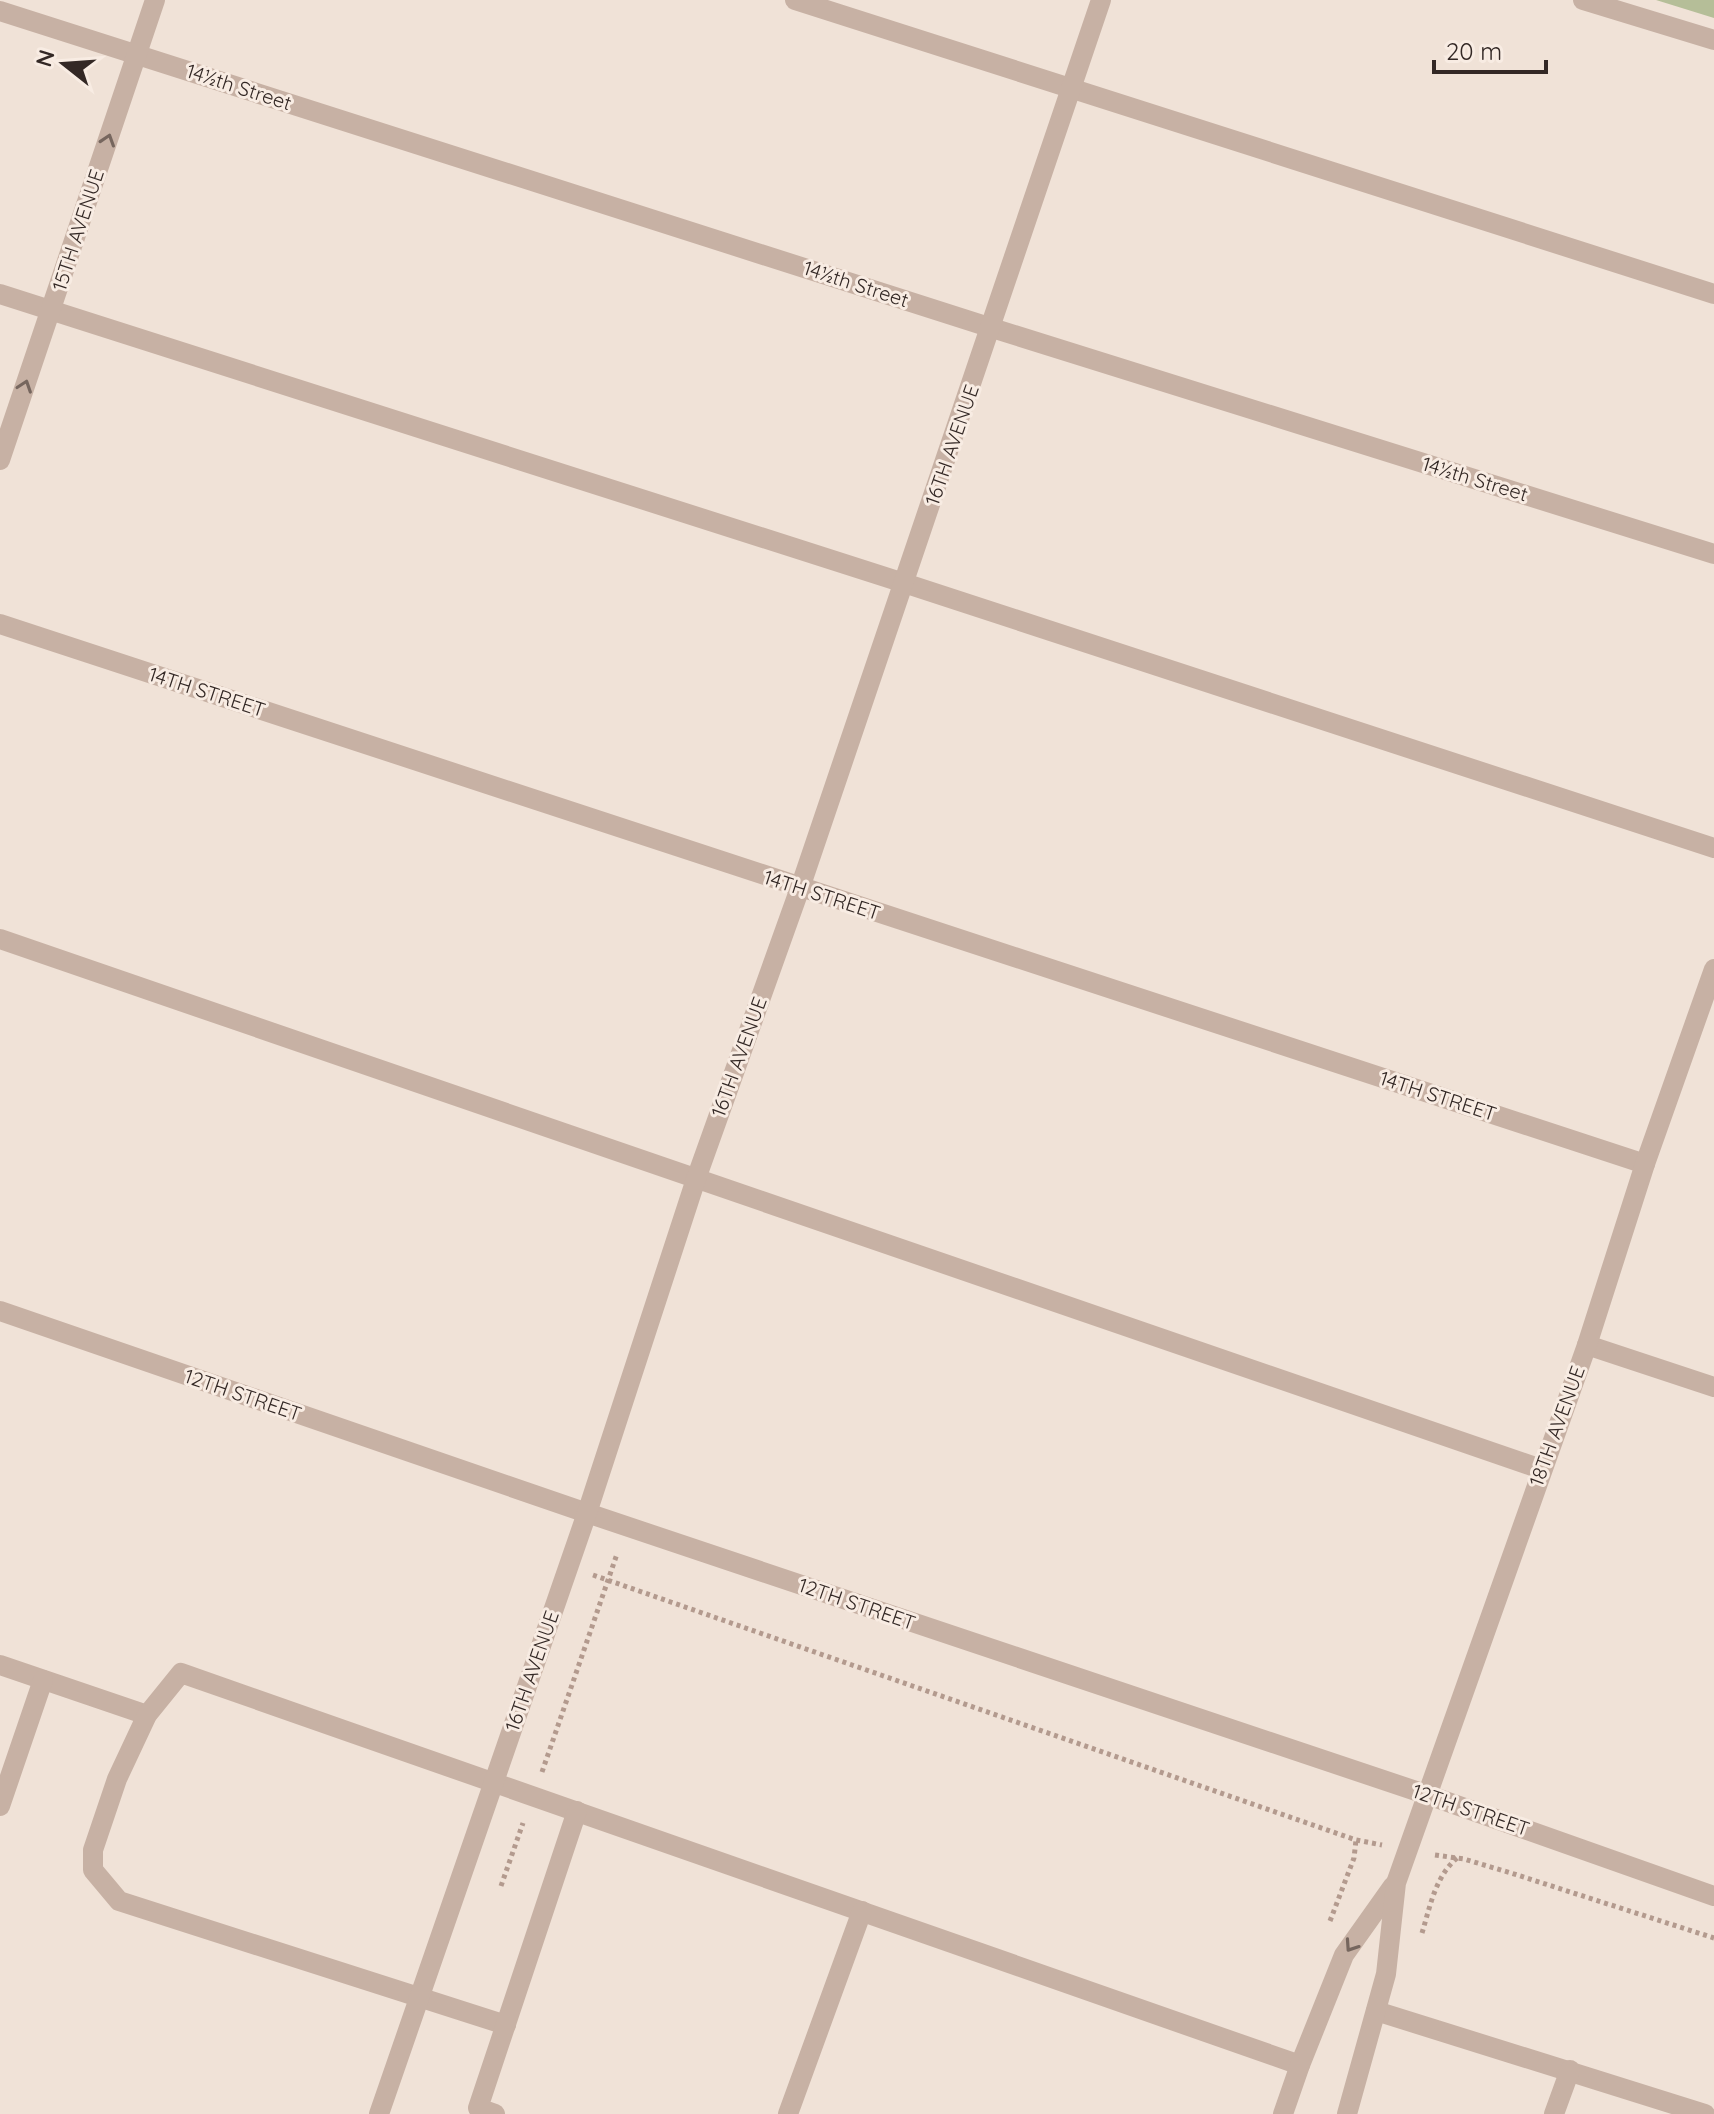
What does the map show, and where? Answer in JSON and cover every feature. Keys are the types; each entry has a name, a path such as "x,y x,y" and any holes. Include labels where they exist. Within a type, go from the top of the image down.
{"street":[{"name":"15TH AVENUE","path":"0,460 155,0"},
{"path":"795,0 1714,294"},
{"name":"16TH AVENUE","path":"379,2114 422,1997 587,1513 696,1179 800,888 1101,0"},
{"path":"1583,0 1714,40"},
{"name":"14½th Street","path":"0,11 992,328 1714,554"},
{"path":"0,294 904,583 1714,848"},
{"name":"14TH STREET","path":"0,624 1645,1164"},
{"path":"0,939 1541,1469"},
{"name":"18TH AVENUE","path":"1347,2114 1386,1974 1396,1883 1587,1345 1645,1164 1714,969"},
{"name":"12TH STREET","path":"0,1311 587,1513 1428,1795 1714,1896"},
{"path":"1587,1345 1714,1387"},
{"path":"0,1665 147,1715"},
{"path":"506,2025 119,1901 93,1870 93,1850 117,1779 147,1715 181,1673 1300,2065"},
{"path":"0,1806 43,1680"},
{"path":"483,2112 506,2025 577,1811"},
{"name":"18TH AVENUE","path":"1283,2114 1344,1955 1396,1883"},
{"path":"788,2114 862,1911"},
{"path":"1376,2011 1705,2114"},
{"path":"1554,2114 1570,2070"}],"path":[{"path":"501,1886 617,1554"},
{"path":"588,1573 1356,1840 1464,1859 1714,1938"}],"green space":[{"path":"1656,0 1714,0 1714,18"}]}
